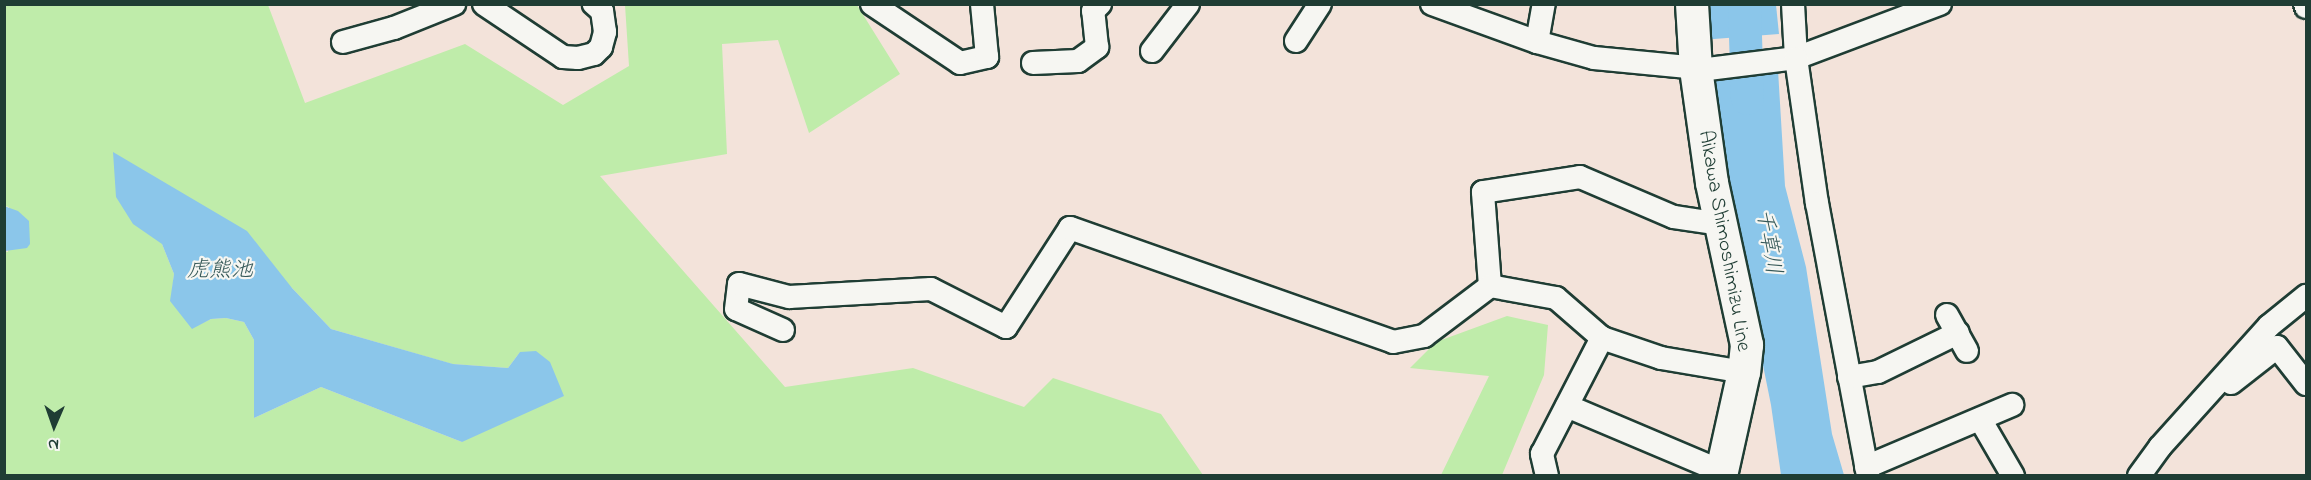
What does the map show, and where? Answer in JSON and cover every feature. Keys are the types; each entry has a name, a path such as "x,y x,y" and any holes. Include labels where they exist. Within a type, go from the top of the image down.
{"main road":[{"name":"Aikawa Shimoshimizu Line","path":"1692,4 1702,69 1712,183 1747,345 1744,372 1722,474"}],"street":[{"path":"343,42 394,28 454,4"},
{"path":"484,4 563,57 578,58 594,54 601,47 605,32 602,12 594,4"},
{"path":"872,4 960,63 987,57 982,4"},
{"path":"1033,63 1078,61 1097,47 1093,11 1100,4"},
{"path":"1152,51 1188,4"},
{"path":"1296,41 1320,4"},
{"path":"1432,4 1537,42 1594,58 1702,69 1790,59 1940,4"},
{"path":"1537,42 1544,4"},
{"path":"1793,4 1790,59 1867,471 2012,405"},
{"path":"1490,286 1483,192 1580,177 1674,217 1721,224"},
{"path":"783,330 736,309 739,284 789,297 932,289 1006,327 1070,228 1393,342 1424,336 1490,286 1556,298 1602,338 1661,358 1744,372"},
{"path":"2139,476 2160,447 2269,326 2307,296"},
{"path":"1849,376 1878,372 1957,333"},
{"path":"1547,476 1542,454 1602,338"},
{"path":"2214,385 2229,385 2277,347 2307,384"},
{"path":"1567,406 1722,474"},
{"path":"1980,419 2013,476"}],"green space":[{"path":"5,5 268,5 305,103 465,44 563,105 629,66 625,5 857,5 900,74 809,133 778,40 722,44 727,154 600,176 785,387 913,368 1024,407 1053,378 1161,414 1203,475 5,475 4,251 8,252 9,207 5,206","holes":["162,244 292,288 331,329 452,364 508,368 520,352 462,442 321,387 254,418 254,340 244,322 226,318 211,319 192,328 171,301 174,274"]},
{"path":"1507,316 1548,325 1544,375 1502,475 1441,475 1489,376 1410,368 1436,342"}],"water":[{"path":"1700,5 1776,5 1779,34 1701,40"},
{"path":"1778,70 1785,186 1806,267 1832,434 1844,475 1781,475 1771,405 1707,87 1718,74"},
{"name":"虎熊池","path":"113,152 247,231 292,288 331,329 453,364 508,368 520,352 536,351 550,362 564,396 462,442 321,387 254,418 254,340 244,322 226,318 211,319 192,329 170,301 174,274 162,244 133,224 116,197"},
{"path":"4,206 18,211 29,221 30,244 27,248 5,251"}],"waterway":[{"name":"千草川","path":"1744,4 1747,98"}]}
